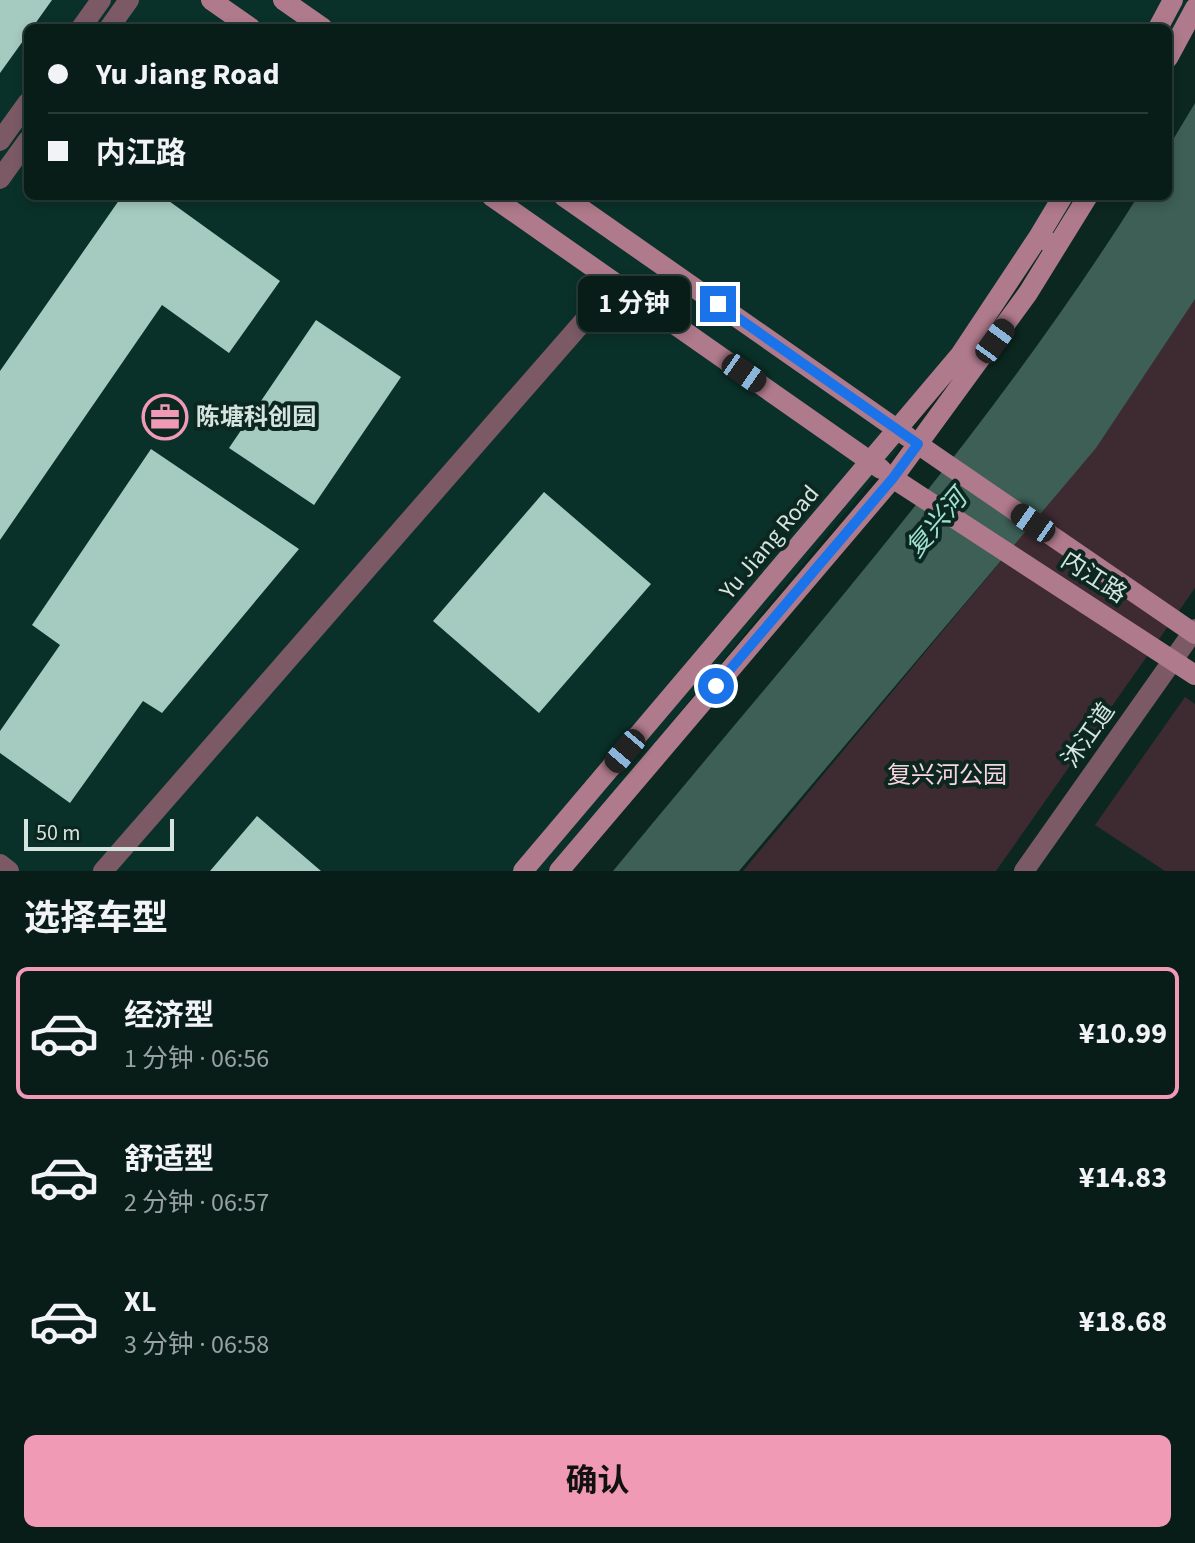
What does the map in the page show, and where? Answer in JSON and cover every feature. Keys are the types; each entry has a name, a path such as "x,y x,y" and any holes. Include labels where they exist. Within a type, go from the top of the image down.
{"main road":[{"path":"211,0 245,24"},
{"path":"283,0 317,24"},
{"path":"1160,24 1173,0"},
{"path":"1172,51 1195,8"},
{"name":"内江路","path":"497,200 894,478 1195,675"},
{"name":"内江路","path":"569,200 919,445 1194,632"},
{"name":"Yu Jiang Road","path":"559,871 919,445 1020,305 1048,241 1062,200"},
{"name":"Yu Jiang Road","path":"523,871 898,430 1048,241 1084,200"}],"street":[{"path":"84,24 101,0"},
{"path":"112,24 129,0"},
{"path":"0,141 24,108"},
{"path":"0,179 24,146"},
{"path":"103,871 616,284"},
{"name":"沐江道","path":"1024,871 1194,632"},
{"path":"0,864 9,871"}],"shaded area":[{"path":"0,0 1192,0 1172,31 1172,24 24,24 24,200 1061,200 894,454 548,871 0,871"}],"green space":[{"name":"复兴河公园","path":"1195,214 1195,588 996,871 743,871 1001,561"},
{"path":"1185,697 1195,704 1195,871 1165,871 1095,825"}],"water":[{"name":"复兴河","path":"1195,103 1195,299 1096,448 739,871 613,871 819,625 953,458 1017,373 1135,200 1172,200 1172,141"}],"building":[{"path":"0,0 52,0 35,24 24,24 24,40 0,73"},
{"path":"119,200 168,200 280,281 229,353 162,305 0,540 0,371"},
{"path":"316,320 401,377 314,505 229,448"},
{"path":"151,449 299,549 162,713 143,701 70,803 0,753 0,731 60,645 32,625"},
{"path":"544,492 651,584 539,713 433,621"},
{"path":"257,816 321,871 210,871"}],"place":[{"name":"陈塘科创园","path":"165,417"}],"route":[{"path":"716,686 893,478 918,444 718,304"}]}
